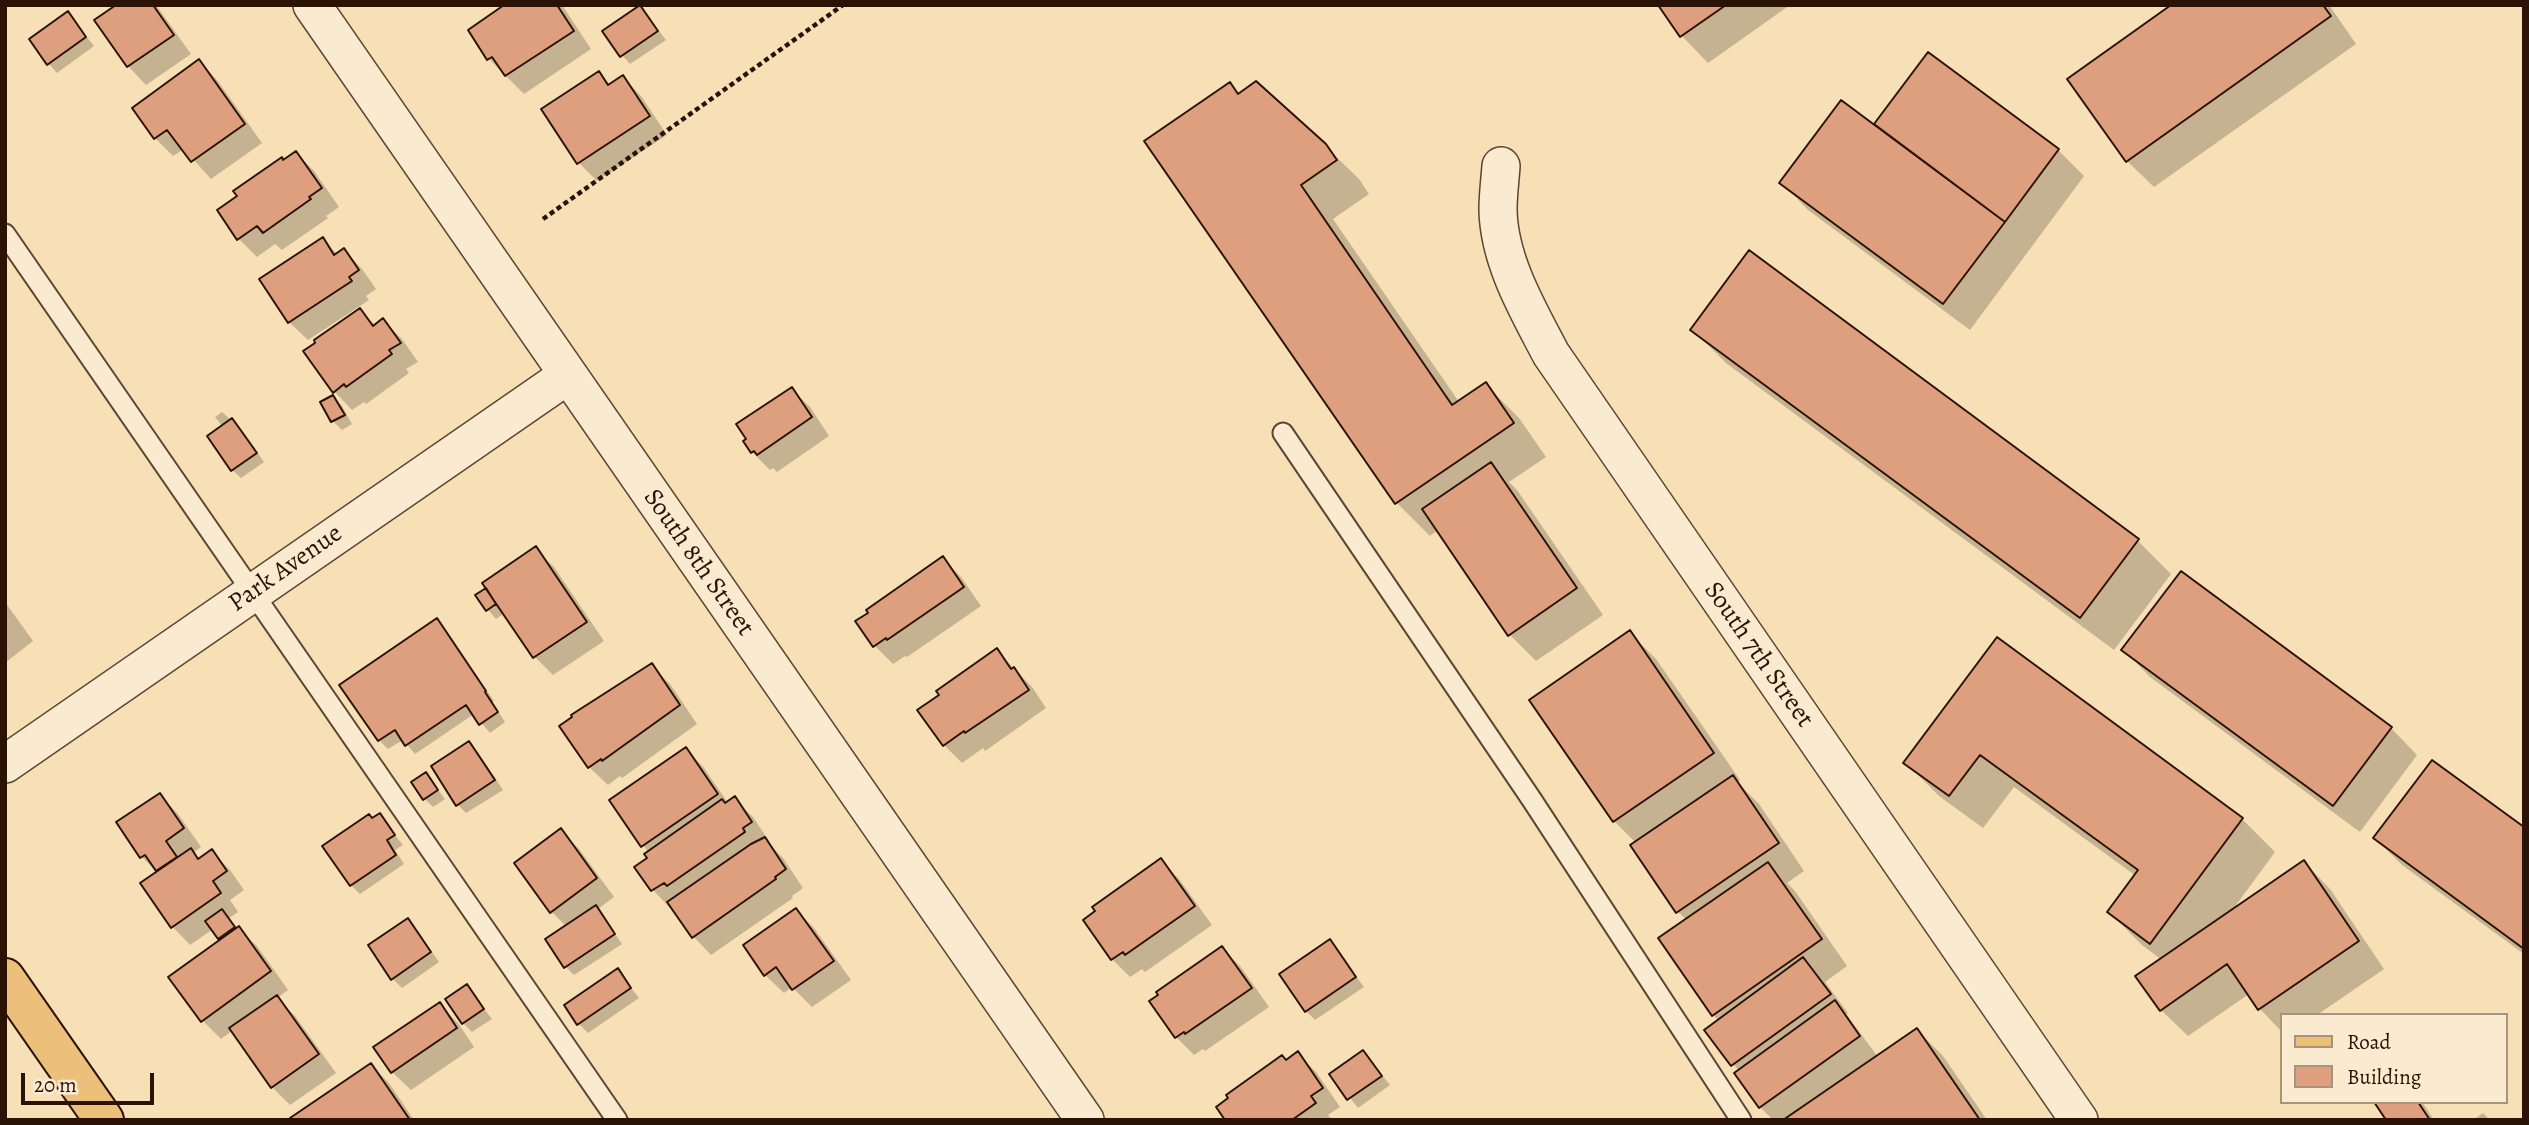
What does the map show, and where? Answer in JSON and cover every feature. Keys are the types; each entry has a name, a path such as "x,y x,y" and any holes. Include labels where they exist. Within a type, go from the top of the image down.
{"main road":[{"path":"5,978 104,1120"}],"street":[{"name":"South 8th Street","path":"312,5 1085,1120"},
{"name":"South 7th Street","path":"1500,166 1498,212 1506,252 1523,302 1551,354 2079,1120"},
{"name":"Park Avenue","path":"5,764 568,375"}],"lane":[{"path":"5,234 617,1120"},
{"path":"1283,433 1548,823 1741,1120"}],"path":[{"path":"543,219 843,5"}],"building":[{"path":"116,5 153,5 174,35 127,67 94,20"},
{"path":"504,5 557,5 574,31 505,76 492,57 487,60 468,30"},
{"path":"640,5 658,31 620,57 602,31"},
{"path":"1658,5 1726,5 1680,37"},
{"path":"2171,5 2323,5 2331,16 2126,162 2067,79"},
{"path":"68,11 86,37 47,65 29,39"},
{"path":"1928,52 2059,149 2005,222 1874,124"},
{"path":"199,59 245,124 191,162 167,130 154,139 132,108"},
{"path":"599,71 608,85 623,75 650,116 577,164 541,109"},
{"path":"1256,81 1326,144 1337,160 1301,185 1452,405 1486,382 1514,423 1395,504 1144,141 1230,82 1238,94"},
{"path":"1841,100 2005,222 1943,304 1779,183"},
{"path":"296,151 322,188 263,233 257,226 237,240 217,210 237,196 233,191 282,157 283,160"},
{"path":"323,237 334,255 344,248 359,270 349,277 352,281 288,323 259,279"},
{"path":"1749,250 2139,539 2080,618 1690,330"},
{"path":"360,308 373,326 383,318 401,343 389,350 392,354 346,387 344,384 333,393 303,351 315,343 314,340"},
{"path":"792,387 812,417 757,455 754,451 751,453 736,424"},
{"path":"333,395 345,415 331,422 320,402"},
{"path":"232,418 257,453 231,471 207,436"},
{"path":"1491,462 1577,588 1508,636 1422,509"},
{"path":"536,546 587,622 533,658 482,583"},
{"path":"943,556 964,587 873,647 855,621 868,613 866,610"},
{"path":"2181,571 2392,727 2333,806 2121,650"},
{"path":"486,588 496,604 486,611 475,595"},
{"path":"437,618 498,712 479,725 466,705 405,746 395,730 378,741 339,685"},
{"path":"1630,630 1714,753 1613,822 1529,700"},
{"path":"1997,637 2243,818 2150,944 2107,912 2138,870 1980,755 1949,796 1903,763"},
{"path":"997,648 1029,690 943,746 917,710 939,695 936,691"},
{"path":"652,663 680,705 602,761 601,759 588,768 559,726 572,717 571,715"},
{"path":"469,741 495,780 456,806 431,766"},
{"path":"686,747 718,794 641,847 609,800"},
{"path":"2432,760 2524,827 2524,949 2373,838"},
{"path":"426,772 438,790 423,800 411,782"},
{"path":"1733,775 1779,843 1676,913 1630,845"},
{"path":"160,793 184,828 166,841 177,857 156,871 145,855 140,858 116,822"},
{"path":"735,796 752,822 743,828 745,832 667,886 664,883 651,891 634,867 647,858 644,854 722,799 725,803"},
{"path":"380,813 395,835 387,840 396,855 350,886 322,846 369,814 372,818"},
{"path":"561,828 597,878 550,913 514,863"},
{"path":"765,837 786,869 775,877 776,879 692,938 667,902"},
{"path":"191,848 198,859 212,849 227,871 213,881 221,893 171,928 140,883"},
{"path":"1161,858 1195,906 1125,955 1123,952 1111,960 1083,920 1095,911 1092,907"},
{"path":"2304,860 2359,941 2258,1010 2227,964 2160,1011 2135,976"},
{"path":"1768,862 1822,939 1712,1016 1658,938"},
{"path":"596,905 615,934 564,968 545,939"},
{"path":"796,908 834,961 792,990 776,967 764,976 743,945"},
{"path":"222,909 235,927 218,939 205,921"},
{"path":"408,918 431,952 391,980 368,945"},
{"path":"239,926 271,971 201,1022 168,977"},
{"path":"1330,939 1356,977 1305,1012 1279,974"},
{"path":"1222,946 1252,988 1175,1038 1149,1001 1158,995 1156,992"},
{"path":"1803,957 1831,994 1731,1066 1704,1030"},
{"path":"618,968 631,988 577,1025 564,1005"},
{"path":"467,984 484,1009 462,1024 445,999"},
{"path":"277,995 319,1054 271,1088 229,1028"},
{"path":"1835,1000 1860,1036 1759,1108 1734,1073"},
{"path":"440,1002 457,1028 391,1073 373,1047"},
{"path":"1917,1028 1980,1120 1783,1120"},
{"path":"1363,1050 1382,1076 1347,1100 1329,1074"},
{"path":"1298,1051 1323,1088 1311,1096 1316,1103 1292,1120 1225,1120 1216,1107 1228,1098 1226,1095 1282,1055 1286,1060"},
{"path":"371,1063 410,1120 290,1118"},
{"path":"2375,1104 2419,1104 2430,1120 2386,1120"}]}
